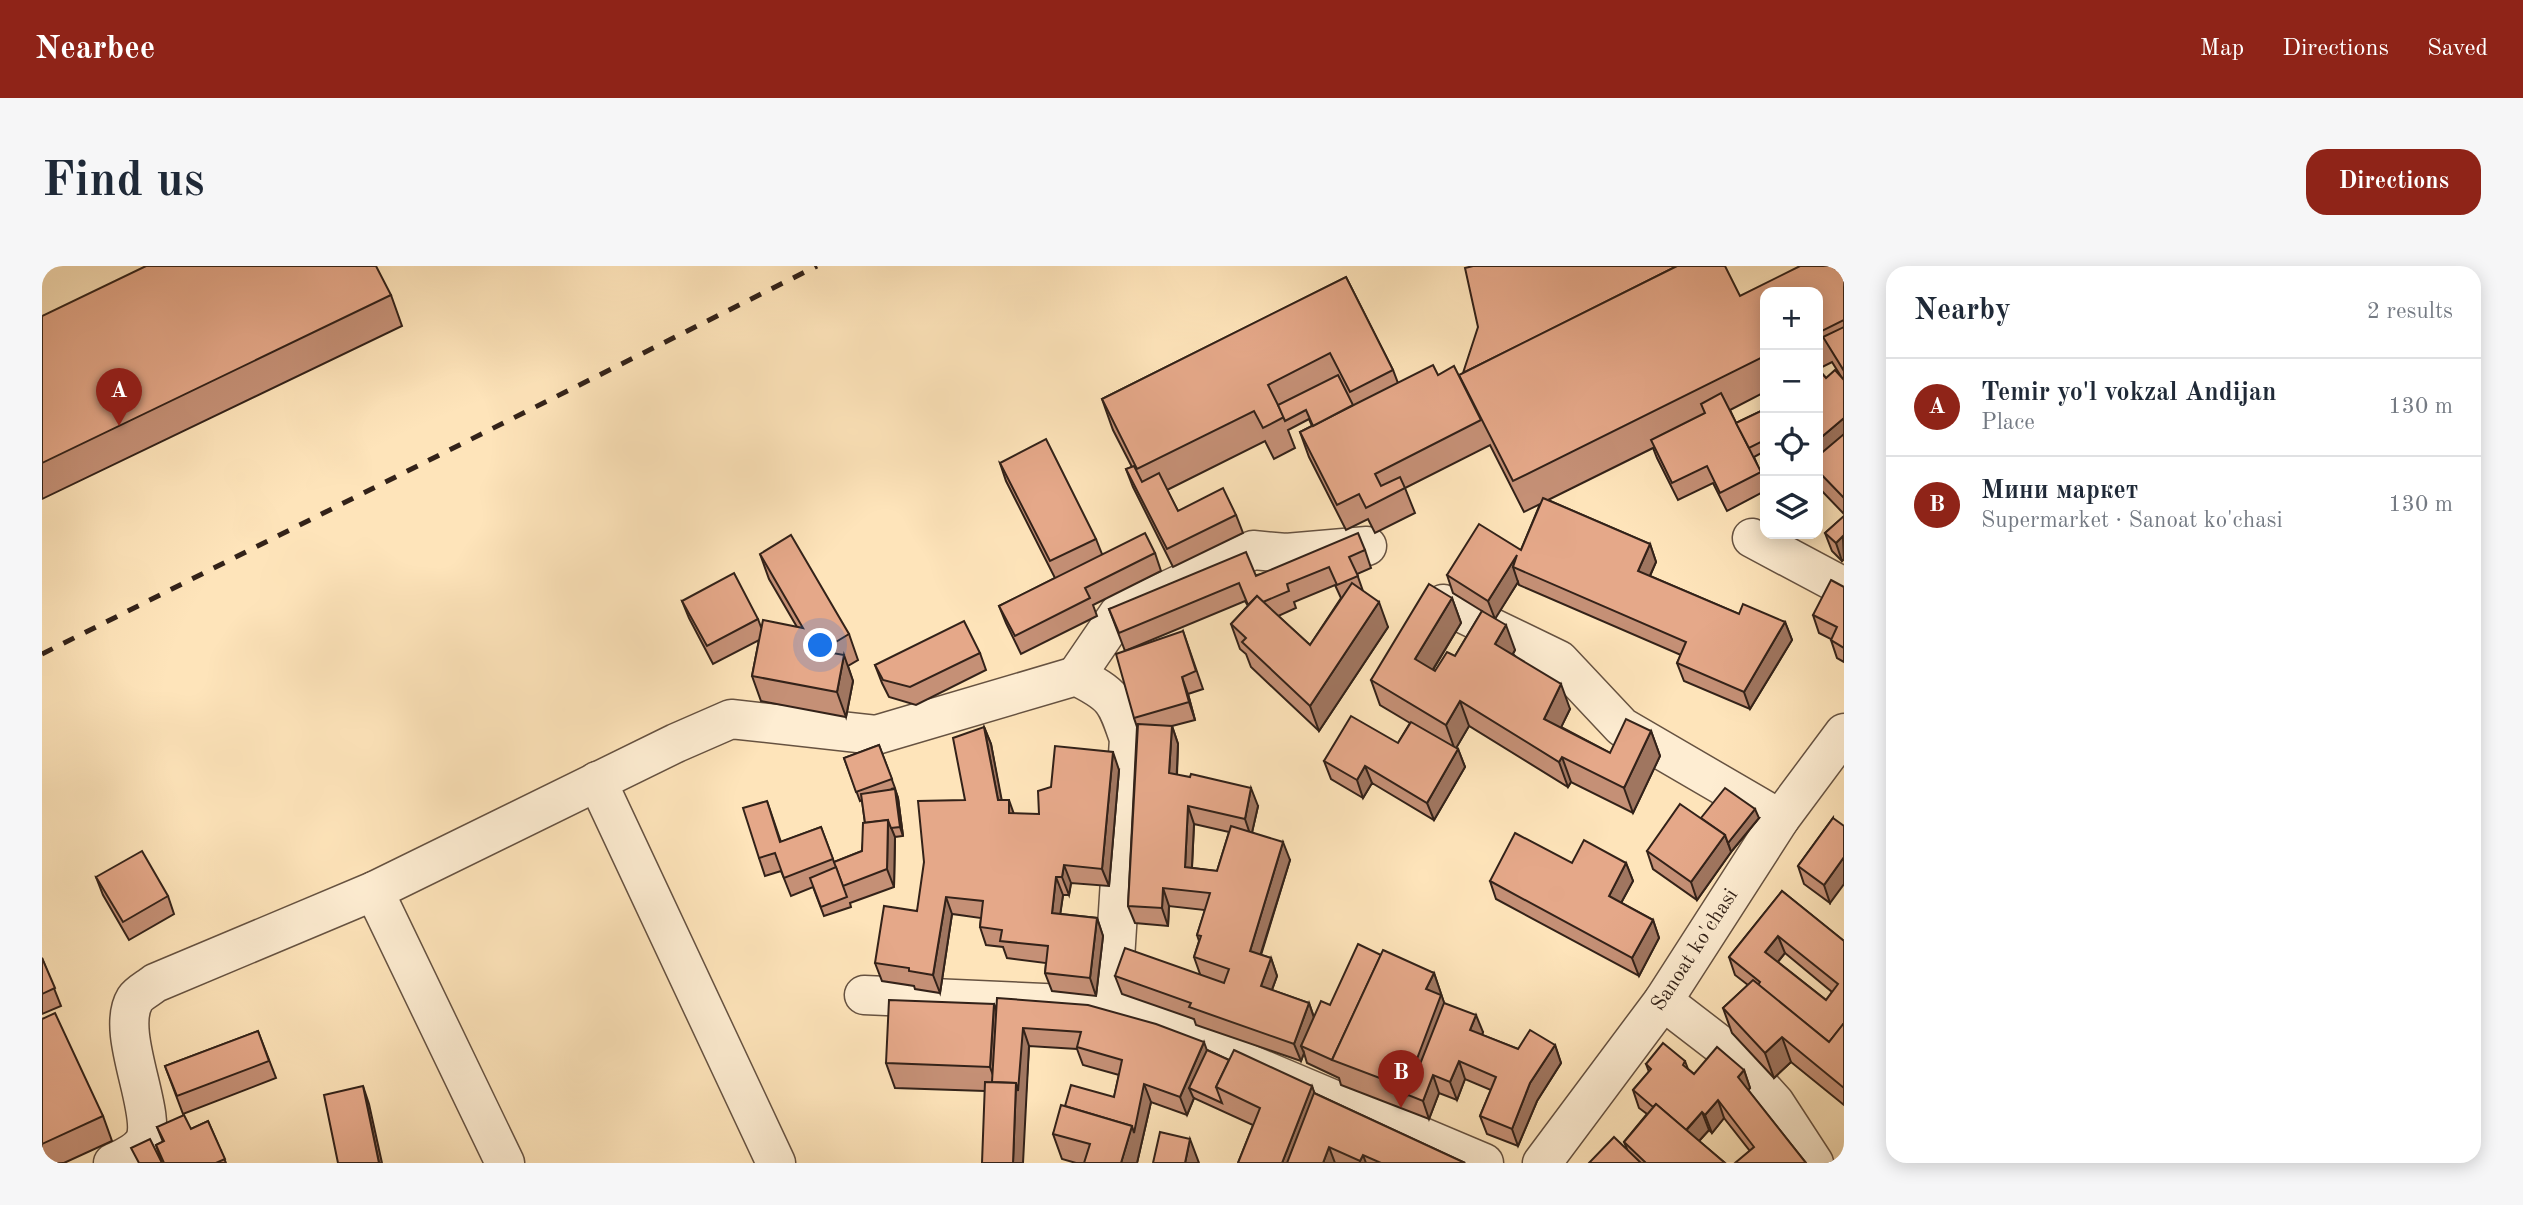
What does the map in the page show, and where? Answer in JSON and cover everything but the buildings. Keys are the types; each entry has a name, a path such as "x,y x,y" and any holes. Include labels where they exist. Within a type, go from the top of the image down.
{"street":[{"path":"1752,538 1844,587"},
{"path":"113,1163 130,1155 142,1145 146,1137 127,1017 135,997 155,983 374,891 597,781 731,719 876,735 1076,676 1119,613 1253,550 1286,553 1367,546"},
{"path":"1443,604 1559,660 1622,727 1780,819"},
{"path":"1076,676 1101,688 1119,707 1129,739 1112,1006"},
{"name":"Sanoat ko'chasi","path":"1542,1163 1663,1001 1780,819 1844,733"},
{"path":"597,781 776,1163"},
{"path":"374,891 505,1163"},
{"path":"864,995 1112,1006 1484,1163"},
{"path":"1663,1001 1728,1051 1775,1102 1814,1163"}],"railway":[{"path":"42,654 817,266"}],"place":[{"name":"Temir yo'l vokzal Andijan","path":"119,426"},
{"name":"Мини маркет","path":"1401,1108"}]}
